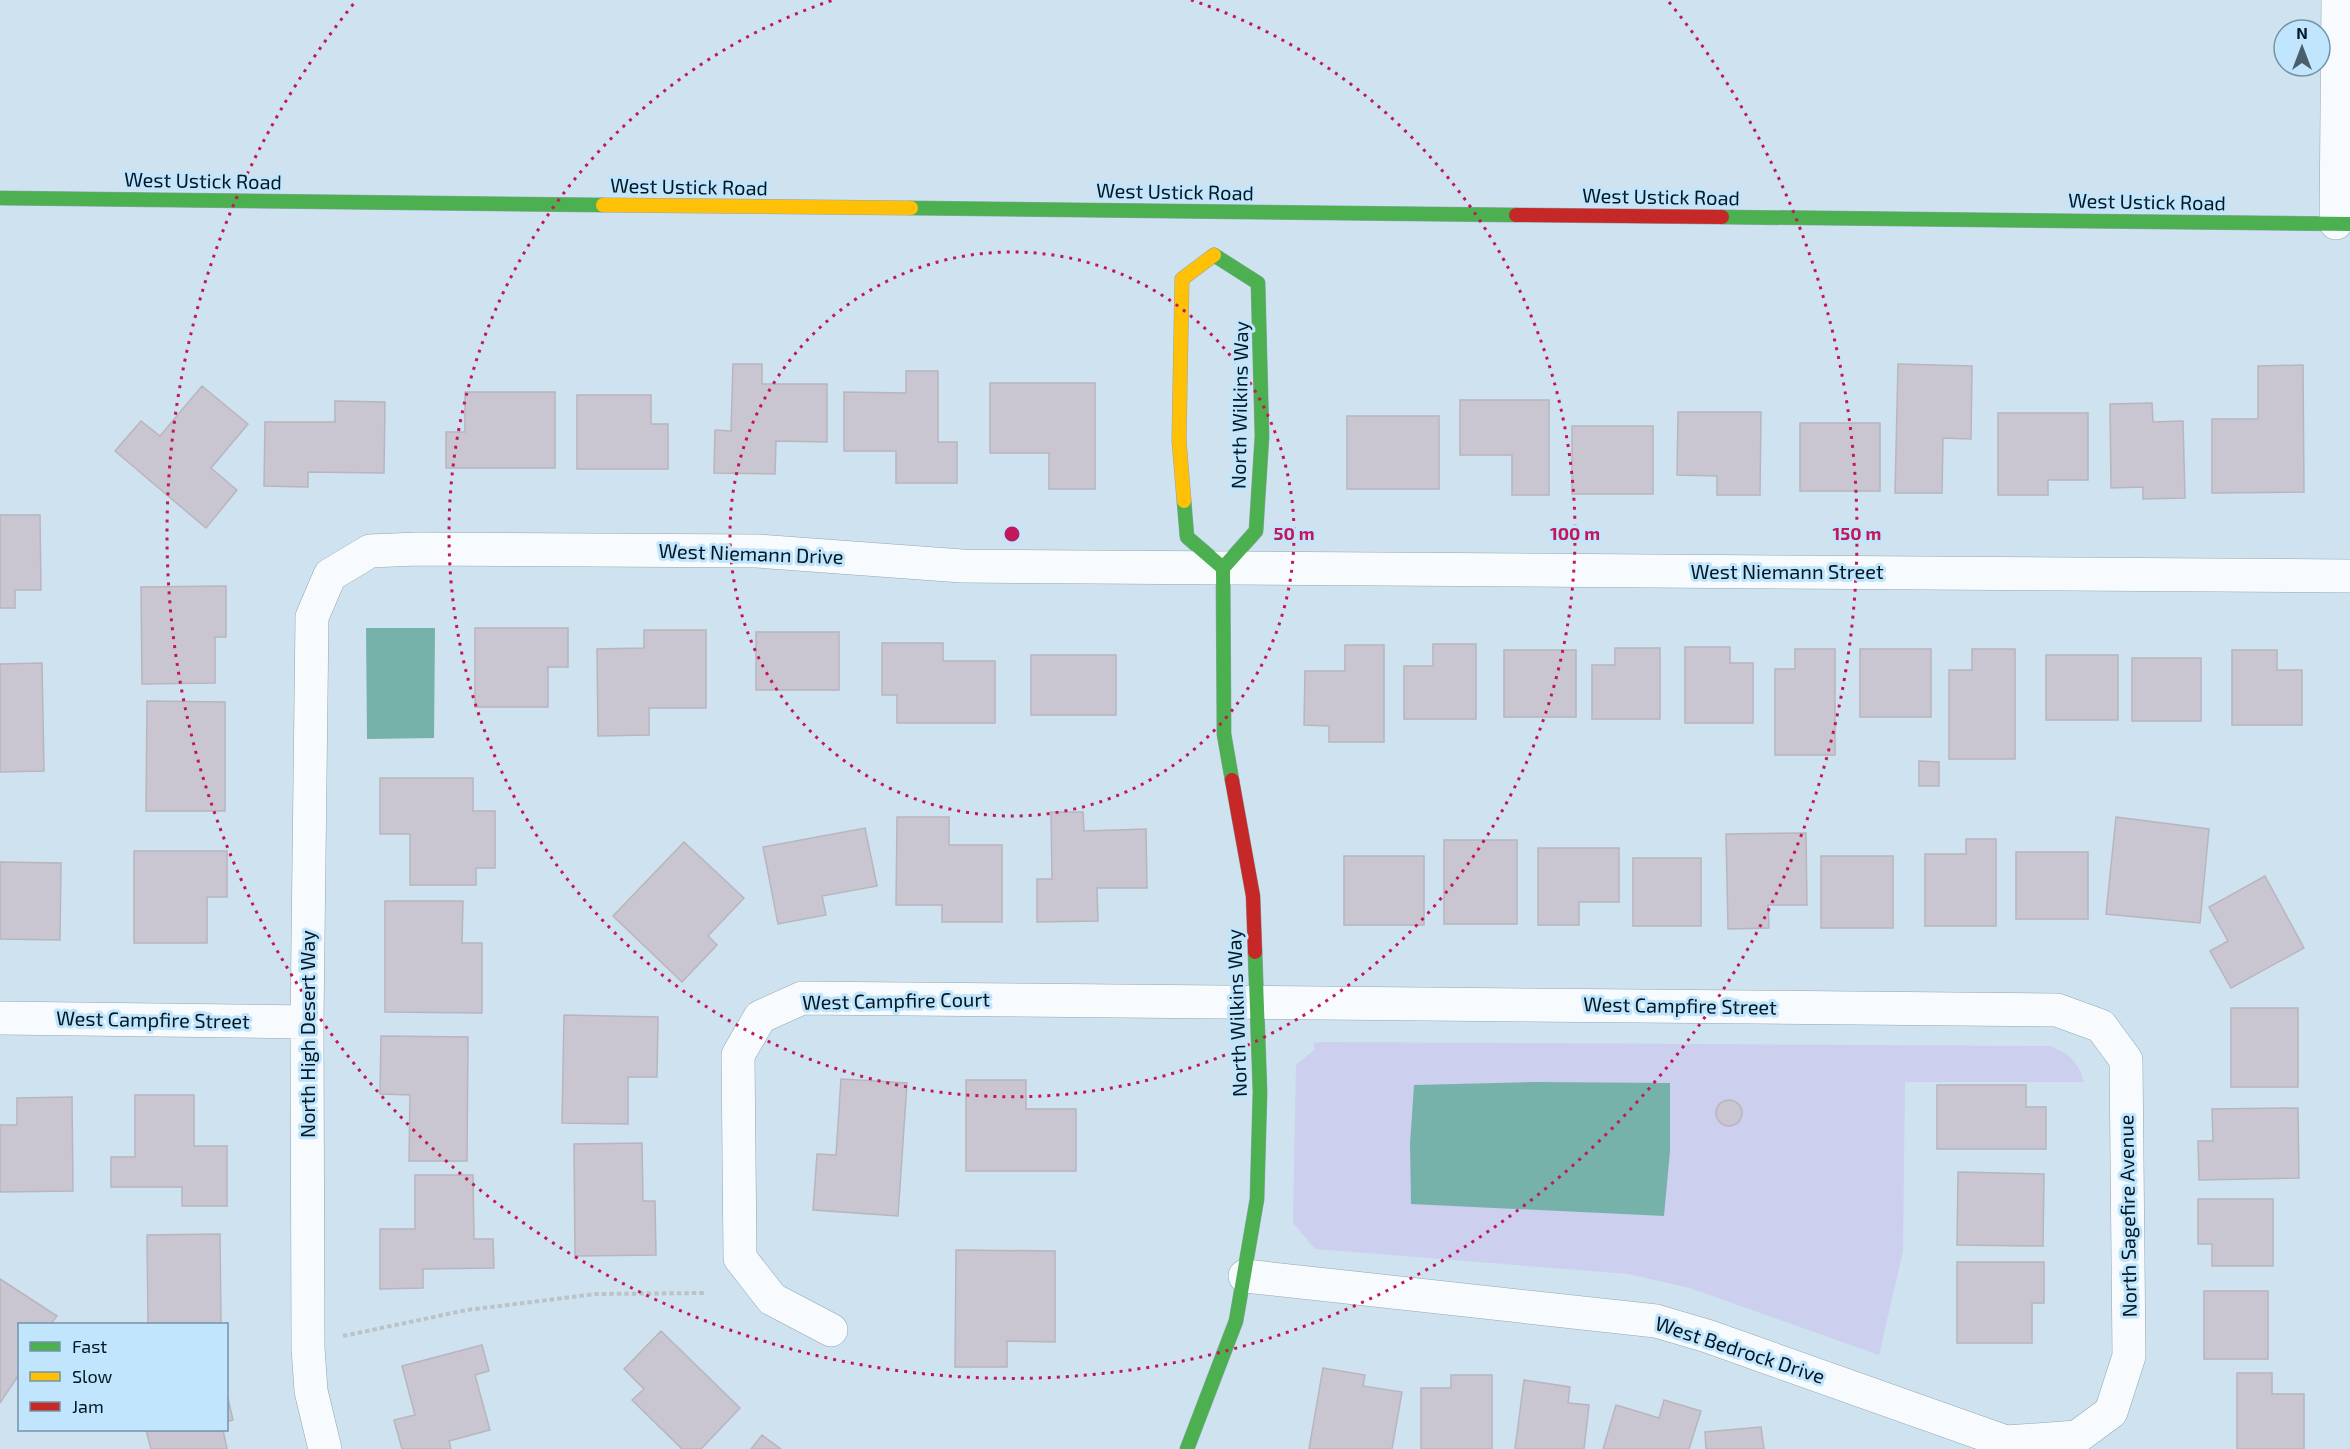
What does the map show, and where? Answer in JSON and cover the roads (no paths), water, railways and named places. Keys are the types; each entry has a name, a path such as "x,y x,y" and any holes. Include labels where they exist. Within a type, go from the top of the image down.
{"main road":[{"name":"West Ustick Road","path":"0,198 1213,217 2343,224"},
{"name":"North Wilkins Way","path":"1187,1449 1236,1321 1257,1199 1260,1092 1253,896 1224,734 1223,568 1256,531 1262,436 1261,315 1258,283 1214,249 1182,279 1179,440 1187,537 1223,568"}],"street":[{"path":"2338,0 2343,224"},
{"name":"West Niemann Drive","path":"312,617 330,575 370,551 417,549 757,551 962,566 1223,568"},
{"name":"West Niemann Street","path":"1223,568 2350,576"},
{"name":"North High Desert Way","path":"312,617 307,1022 308,1348 311,1391 326,1449"},
{"name":"West Campfire Court","path":"831,1330 771,1299 740,1258 738,1055 760,1017 802,998 1257,1002"},
{"name":"West Campfire Street","path":"1257,1002 2057,1010 2101,1026"},
{"name":"West Campfire Street","path":"0,1018 307,1022"},
{"name":"North Sagefire Avenue","path":"2101,1026 2126,1060 2129,1356 2111,1412"},
{"name":"West Bedrock Drive","path":"1245,1276 1656,1321 1707,1336 2006,1442 2077,1437 2111,1412"}]}
